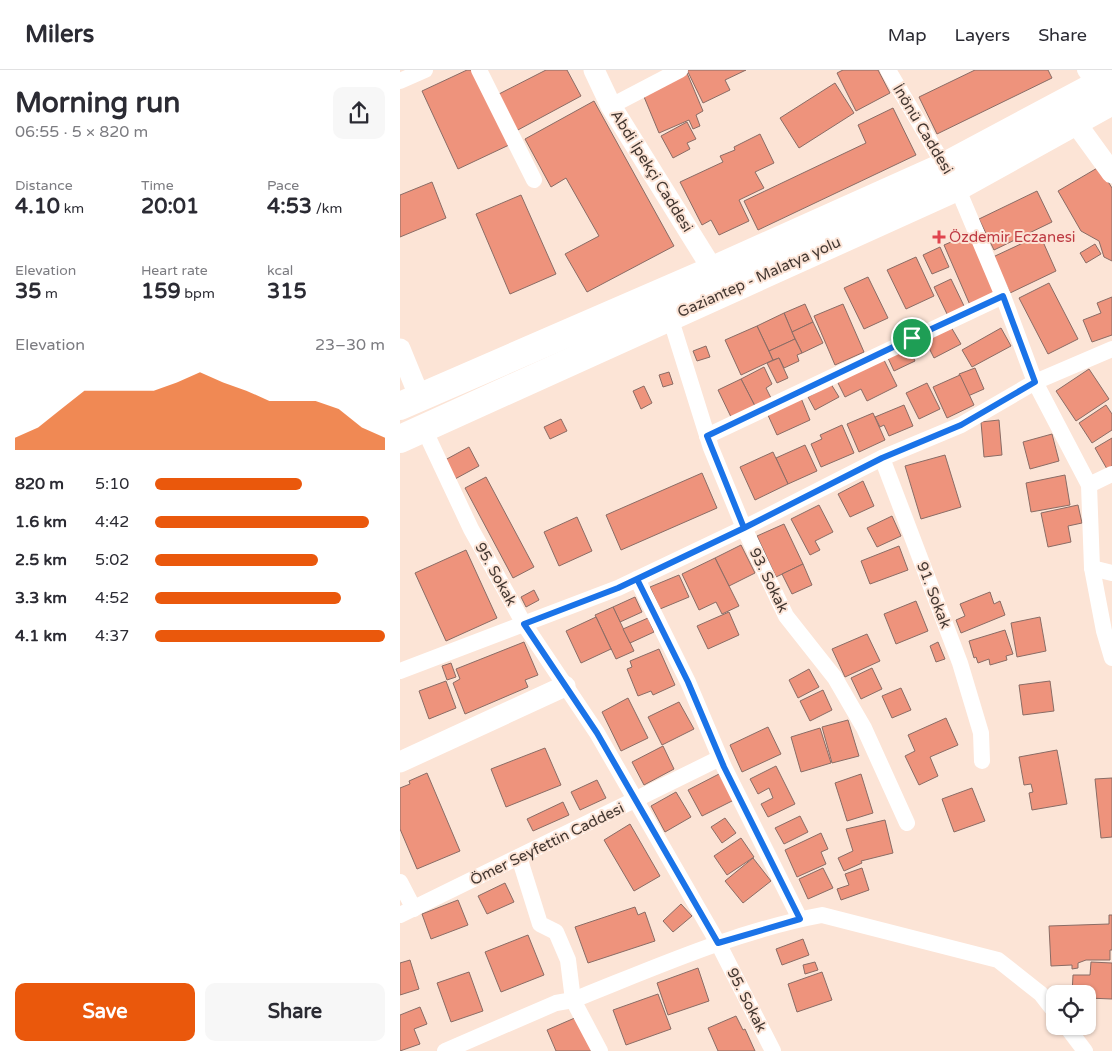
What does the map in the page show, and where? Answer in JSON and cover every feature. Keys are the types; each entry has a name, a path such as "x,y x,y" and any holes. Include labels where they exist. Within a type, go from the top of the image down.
{"highway":[{"name":"Gaziantep - Malatya yolu","path":"410,402 713,270 952,177 1101,83"},
{"name":"Gaziantep - Malatya yolu","path":"412,434 670,317 952,177 1075,122 1101,83"}],"street":[{"path":"400,81 425,70"},
{"path":"479,70 534,180"},
{"name":"Abdi İpekçi Caddesi","path":"594,70 611,106 713,270"},
{"path":"611,106 680,70"},
{"name":"İnönü Caddesi","path":"888,70 952,177 1003,296 1035,382 1089,485"},
{"path":"1075,122 1112,173"},
{"path":"707,436 1003,296"},
{"name":"93. Sokak","path":"670,317 707,436 744,528 786,616 835,678 864,728 907,823"},
{"path":"400,349 410,402"},
{"path":"400,672 618,588 744,528 882,458 961,425 1035,382 1112,349"},
{"name":"95. Sokak","path":"412,434 471,529 524,624 597,733 718,943 772,1051"},
{"name":"91. Sokak","path":"882,458 960,663 981,733 982,761"},
{"path":"1112,474 1089,485 1092,568 1104,631 1112,658"},
{"path":"1092,568 1112,573"},
{"path":"637,579 688,682 720,758 800,919"},
{"path":"400,762 565,686"},
{"name":"Ömer Seyfettin Caddesi","path":"407,912 720,758"},
{"path":"519,857 540,924 556,932 568,960 573,1000 600,1051"},
{"path":"400,882 407,912"},
{"path":"445,1051 556,1004 573,1000 718,943 800,919 822,915 998,960 1041,994 1046,1000"},
{"path":"1073,1035 1085,1051"}],"building":[{"path":"467,70 475,70 509,145 458,169 422,91"},
{"path":"546,70 567,70 581,96 516,131 497,95"},
{"path":"687,70 746,70 725,80 730,90 703,103"},
{"path":"843,70 878,70 890,93 856,111 837,73"},
{"path":"975,70 1048,70 1052,78 937,134 919,97"},
{"path":"687,73 703,111 696,115 700,126 693,129 689,120 659,133 642,92"},
{"path":"835,83 854,113 799,148 780,118"},
{"path":"594,101 674,246 587,292 565,254 599,236 566,178 551,187 525,139"},
{"path":"893,108 916,155 758,230 744,201 866,143 858,125"},
{"path":"687,122 696,139 687,143 690,149 673,158 661,136"},
{"path":"760,134 774,163 755,172 764,188 739,200 749,221 719,235 711,220 702,225 680,182 723,162 720,156 735,150 734,147"},
{"path":"1099,167 1112,188 1112,261 1104,257 1099,241 1081,231 1058,191"},
{"path":"432,182 446,218 400,237 400,195"},
{"path":"1037,191 1052,222 994,250 979,219"},
{"path":"521,195 556,274 510,294 476,214"},
{"path":"972,233 997,294 970,305 944,245"},
{"path":"1040,235 1056,271 1010,293 993,257"},
{"path":"1095,244 1101,254 1086,263 1080,253"},
{"path":"940,247 949,267 932,274 923,255"},
{"path":"916,257 934,296 906,309 887,270"},
{"path":"868,277 888,318 864,329 844,288"},
{"path":"951,279 965,308 948,316 934,287"},
{"path":"1049,283 1078,339 1048,354 1019,298"},
{"path":"1112,297 1112,335 1092,342 1083,320 1101,313 1097,303"},
{"path":"805,304 813,322 792,332 784,313"},
{"path":"843,304 864,352 835,365 814,316"},
{"path":"784,313 795,339 769,351 757,326"},
{"path":"813,322 823,343 802,353 792,332"},
{"path":"757,326 773,360 741,375 725,340"},
{"path":"951,327 961,344 934,358 925,340"},
{"path":"1001,328 1011,346 972,367 962,350"},
{"path":"795,339 802,353 797,355 799,361 784,368 779,358 773,360 769,351"},
{"path":"706,346 710,357 697,361 693,351"},
{"path":"909,348 915,361 894,371 888,358"},
{"path":"779,358 788,378 777,383 767,363"},
{"path":"883,358 897,386 867,401 861,389 845,397 837,381"},
{"path":"764,367 772,384 766,388 772,400 756,408 741,379"},
{"path":"975,368 984,389 968,396 959,374"},
{"path":"1089,369 1109,399 1076,421 1056,391"},
{"path":"669,372 673,384 663,387 659,375"},
{"path":"960,375 974,405 947,418 933,387"},
{"path":"741,379 756,408 732,419 718,390"},
{"path":"927,383 940,409 919,419 906,393"},
{"path":"831,384 839,397 815,410 808,397"},
{"path":"644,386 652,403 641,409 633,391"},
{"path":"801,398 810,420 777,435 767,413"},
{"path":"904,405 913,426 889,436 884,425 880,427 875,417"},
{"path":"1106,405 1112,414 1112,430 1092,443 1079,423"},
{"path":"873,413 885,440 859,452 847,424"},
{"path":"561,419 567,431 550,439 544,427"},
{"path":"999,420 1002,455 984,457 981,422"},
{"path":"842,425 854,453 821,467 811,444 822,439 820,435"},
{"path":"1052,434 1059,461 1030,469 1023,442"},
{"path":"1112,438 1112,466 1107,469 1095,448"},
{"path":"805,445 817,471 788,484 776,458"},
{"path":"469,447 479,466 455,479 445,460"},
{"path":"773,452 788,484 755,500 740,467"},
{"path":"945,455 961,507 921,519 905,466"},
{"path":"702,473 717,508 621,550 606,515"},
{"path":"1065,475 1070,505 1031,512 1026,483"},
{"path":"486,477 534,567 513,578 465,488"},
{"path":"863,481 874,506 850,517 838,494"},
{"path":"819,505 833,532 815,541 820,550 810,555 791,519"},
{"path":"1078,505 1082,523 1068,526 1071,542 1048,547 1041,513"},
{"path":"892,516 901,536 877,547 867,528"},
{"path":"577,517 592,551 559,566 544,532"},
{"path":"784,524 803,564 776,577 757,536"},
{"path":"741,545 755,573 729,586 715,558"},
{"path":"899,546 908,570 870,584 861,561"},
{"path":"466,550 497,618 446,641 415,573"},
{"path":"715,558 739,606 722,614 716,602 699,610 682,574"},
{"path":"803,564 812,585 792,594 782,574"},
{"path":"679,575 689,597 660,609 650,587"},
{"path":"534,590 539,600 526,607 521,597"},
{"path":"990,592 994,604 1000,601 1005,615 961,633 956,620 965,616 960,604"},
{"path":"635,597 642,612 620,622 613,607"},
{"path":"916,601 928,631 896,644 884,614"},
{"path":"613,607 634,651 616,659 595,615"},
{"path":"729,612 739,635 708,649 697,626"},
{"path":"596,617 611,649 581,663 566,631"},
{"path":"1040,617 1046,651 1017,657 1011,623"},
{"path":"648,618 654,632 630,643 623,629"},
{"path":"1005,630 1013,654 1006,656 1007,660 990,665 989,659 978,663 976,657 974,658 969,641"},
{"path":"867,634 880,661 845,677 832,649"},
{"path":"524,642 538,675 525,680 528,687 465,714 453,683 460,679 456,669"},
{"path":"938,642 945,659 936,662 930,646"},
{"path":"659,649 675,685 653,695 651,691 638,696 627,669 632,667 630,661"},
{"path":"451,663 456,677 447,680 442,666"},
{"path":"872,668 882,689 861,699 851,678"},
{"path":"809,669 819,687 798,698 789,680"},
{"path":"446,681 456,708 429,719 419,691"},
{"path":"1050,681 1054,711 1023,715 1019,685"},
{"path":"901,688 911,710 892,718 882,696"},
{"path":"823,690 832,710 810,721 800,701"},
{"path":"628,698 648,738 621,751 602,712"},
{"path":"679,702 694,729 662,745 648,717"},
{"path":"946,718 958,745 930,757 938,776 919,785 905,756 915,751 908,735"},
{"path":"848,720 859,756 832,763 822,727"},
{"path":"768,727 781,754 742,772 730,745"},
{"path":"820,728 831,763 801,772 791,737"},
{"path":"663,746 674,769 644,785 632,762"},
{"path":"545,748 561,785 506,807 491,769"},
{"path":"1057,750 1067,804 1032,810 1029,793 1033,792 1031,784 1024,785 1019,757"},
{"path":"776,766 795,804 768,817 761,804 773,798 769,788 758,794 750,779"},
{"path":"427,773 460,851 417,869 400,829 400,788 410,784 409,781"},
{"path":"719,774 734,800 702,816 688,790"},
{"path":"861,774 873,813 847,821 835,783"},
{"path":"1112,778 1112,837 1101,838 1095,779"},
{"path":"597,780 606,798 580,810 571,792"},
{"path":"972,788 985,821 954,832 942,799"},
{"path":"676,792 691,817 665,832 651,806"},
{"path":"563,802 569,815 533,831 527,819"},
{"path":"800,816 808,832 784,844 775,828"},
{"path":"725,818 736,833 722,843 711,827"},
{"path":"885,820 893,853 861,861 862,863 844,871 838,858 853,851 846,829"},
{"path":"630,824 660,876 634,891 604,840"},
{"path":"821,833 828,849 821,852 826,864 797,877 785,850"},
{"path":"741,838 754,857 727,875 714,856"},
{"path":"753,858 771,881 743,903 725,881"},
{"path":"823,868 833,888 808,899 799,879"},
{"path":"862,868 869,890 841,900 837,889 849,885 845,874"},
{"path":"505,883 514,902 487,914 478,896"},
{"path":"458,900 468,925 431,939 422,914"},
{"path":"681,904 692,916 673,932 663,921"},
{"path":"635,907 638,915 645,912 655,941 588,963 575,927"},
{"path":"1109,915 1112,915 1112,950 1110,950 1110,960 1086,960 1078,963 1078,968 1072,969 1072,965 1051,966 1049,926 1109,924"},
{"path":"528,935 544,975 501,992 485,952"},
{"path":"803,939 809,955 782,965 776,949"},
{"path":"410,960 419,989 400,995 400,963"},
{"path":"815,962 818,970 805,974 803,965"},
{"path":"1091,962 1112,963 1112,999 1096,998 1096,985 1072,985 1073,975 1090,975"},
{"path":"698,968 709,1001 668,1015 657,983"},
{"path":"469,972 483,1011 451,1022 437,983"},
{"path":"822,972 832,1000 797,1012 788,984"},
{"path":"658,994 671,1029 626,1045 613,1010"},
{"path":"420,1007 427,1024 414,1029 420,1044 400,1051 400,1015"},
{"path":"736,1016 743,1030 745,1029 755,1051 718,1051 708,1028"},
{"path":"577,1017 592,1051 556,1051 547,1030"}],"place":[{"name":"Özdemir Eczanesi","path":"939,237"}],"route":[{"path":"912,338 707,436 710,448 744,528 618,588 524,624 597,733 718,943 800,919 724,767 688,682 637,579 744,528 882,458 961,425 1035,382 1003,296 912,338"}]}
